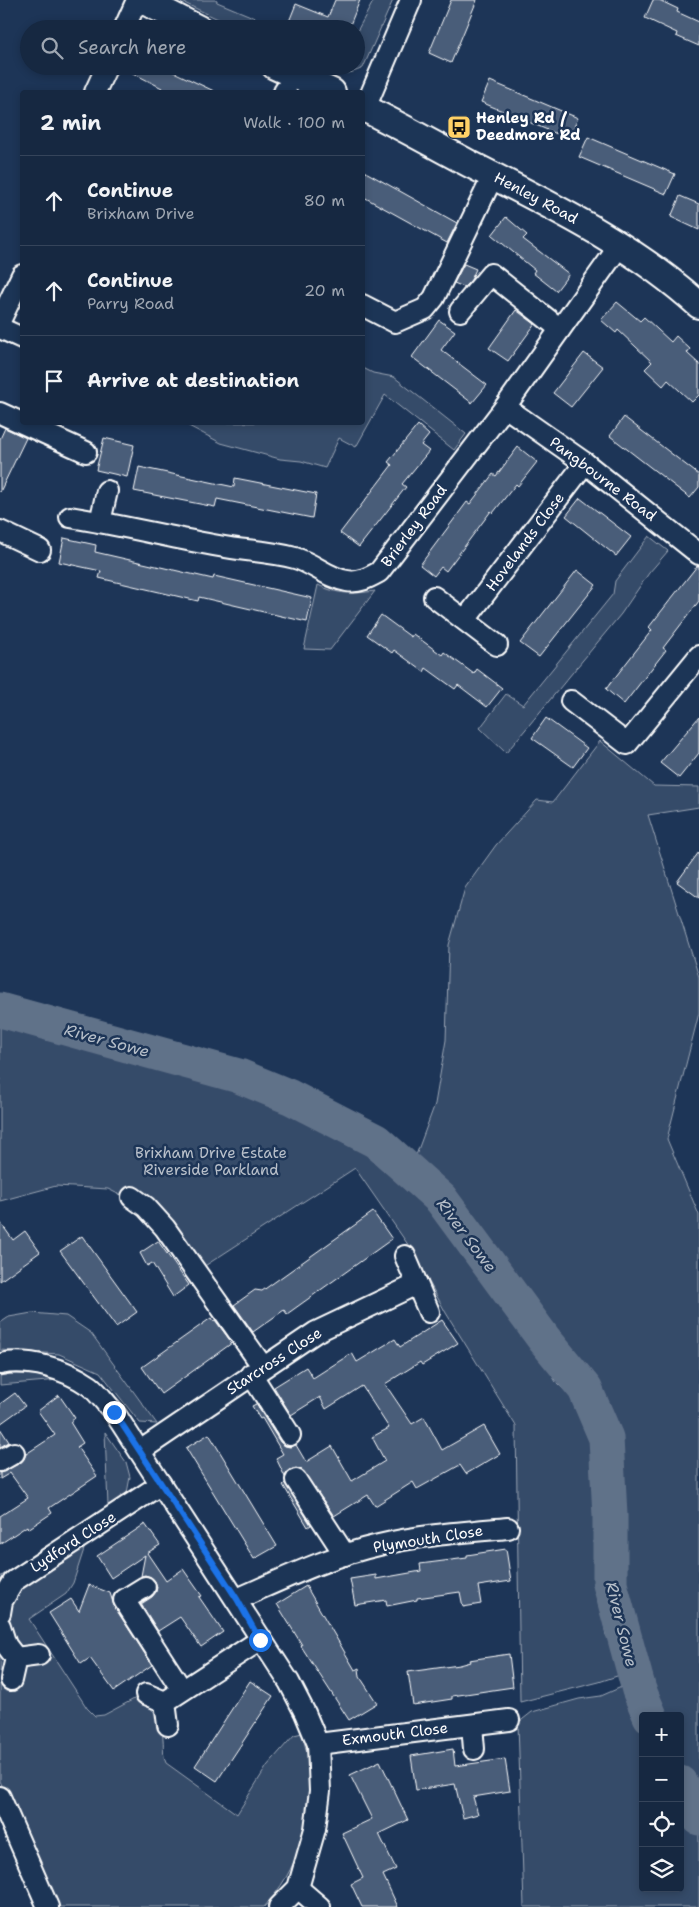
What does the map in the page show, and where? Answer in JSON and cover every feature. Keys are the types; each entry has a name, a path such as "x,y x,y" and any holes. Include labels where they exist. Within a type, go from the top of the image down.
{"main road":[{"path":"142,0 181,20"},
{"path":"282,83 321,90"},
{"name":"Henley Road","path":"365,108 552,206 620,245 673,281 699,305"}],"street":[{"path":"128,20 136,0"},
{"path":"365,105 411,0"},
{"path":"96,90 103,75"},
{"path":"365,307 395,322 425,308 434,298 493,176"},
{"name":"Brierley Road","path":"70,517 222,547 283,556 309,564 338,579 348,582 359,582 379,572 505,407 620,245"},
{"path":"460,311 491,274 560,330"},
{"path":"0,321 20,279"},
{"path":"0,328 20,337"},
{"name":"Pangbourne Road","path":"505,407 585,464 699,554"},
{"path":"0,413 20,422"},
{"path":"26,425 86,452"},
{"name":"Hovelands Close","path":"465,620 585,464"},
{"path":"100,522 107,491"},
{"path":"0,531 40,550"},
{"path":"434,597 496,645"},
{"path":"571,701 627,744 699,656"},
{"path":"132,1197 146,1206 165,1228 257,1370 290,1435"},
{"path":"404,1256 429,1312"},
{"name":"Starcross Close","path":"140,1451 257,1370 316,1332 417,1284"},
{"path":"0,1364 35,1364 66,1373 90,1387 114,1412 237,1599 260,1640 289,1682 305,1713 318,1744 320,1790 315,1829 298,1888 278,1907"},
{"path":"296,1480 345,1555"},
{"name":"Lydford Close","path":"0,1613 2,1601 14,1581 161,1484"},
{"name":"Plymouth Close","path":"237,1599 310,1567 388,1543 508,1528"},
{"path":"145,1587 124,1600 182,1690"},
{"path":"0,1626 6,1645 16,1658"},
{"path":"165,1702 260,1640"},
{"path":"16,1658 39,1655"},
{"path":"10,1680 16,1658"},
{"path":"146,1694 165,1702"},
{"path":"165,1702 168,1725"},
{"name":"Exmouth Close","path":"318,1744 509,1720"},
{"path":"472,1725 474,1748"},
{"path":"0,1797 48,1907"},
{"path":"298,1888 320,1907"}],"green space":[{"path":"178,0 216,0 260,20 220,20"},
{"path":"374,0 393,0 365,63 365,20 363,20"},
{"path":"365,369 373,373 394,377 466,434 454,450 385,395 356,447 339,438 325,468 301,461 280,459 221,443 187,425 365,425"},
{"path":"649,536 668,551 649,573 621,614 506,753 480,728 506,694 523,705 613,594 615,581"},
{"path":"318,585 333,591 346,593 375,591 330,650 304,649"},
{"path":"600,741 654,786 699,787 699,807 648,815 699,977 699,1013 667,1139 699,1215 699,1805 684,1773 684,1712 660,1712 647,1660 630,1631 618,1582 620,1493 618,1437 595,1381 493,1247 469,1220 451,1193 415,1158 435,1104 446,1040 449,945 465,888 496,845 537,800 553,802"},
{"name":"Brixham Drive Estate Riverside Parkland","path":"0,1018 205,1071 274,1094 311,1113 372,1151 404,1176 445,1218 522,1323 556,1382 570,1396 584,1406 598,1437 604,1482 603,1619 606,1635 618,1656 623,1674 520,1702 516,1426 446,1313 411,1249 355,1168 194,1273 138,1204 108,1189 56,1186 0,1201"},
{"path":"32,1313 66,1316 91,1333 157,1424 140,1423 100,1372 59,1354 0,1350 0,1323 9,1317"},
{"path":"10,1374 36,1375 59,1380 0,1385 0,1376"},
{"path":"105,1432 126,1462 130,1477 127,1493 108,1506"},
{"path":"87,1540 73,1583 66,1594 29,1619 87,1708 95,1716 104,1715 136,1698 142,1701 156,1714 161,1725 166,1763 237,1814 267,1766 294,1735 302,1733 310,1771 309,1808 306,1826 301,1844 286,1877 264,1907 56,1907 0,1781 0,1577 24,1561 33,1575 49,1572 72,1557"},
{"path":"626,1685 639,1718 639,1892 684,1892 684,1809 699,1835 699,1907 524,1907 518,1723 532,1712 579,1699 601,1696"}],"building":[{"path":"335,0 360,0 352,20 290,20 296,4 328,17"},
{"path":"451,0 477,0 451,63 429,53"},
{"path":"653,0 659,0 678,9 677,12 699,22 699,46 676,36 677,33 645,18"},
{"path":"137,75 180,75 212,90 161,90 162,88"},
{"path":"490,81 578,118 569,139 481,102"},
{"path":"588,137 675,174 666,194 579,157"},
{"path":"365,172 457,223 447,243 365,198"},
{"path":"680,196 699,204 699,230 671,217"},
{"path":"506,217 527,235 523,239 569,274 556,291 533,273 535,270 492,235"},
{"path":"464,264 476,269 471,280 464,287 454,283"},
{"path":"617,302 640,321 644,317 671,342 676,336 690,349 687,353 699,364 699,395 692,402 668,380 663,386 645,369 652,362 618,330 616,333 601,320"},
{"path":"516,310 535,324 508,361 489,348"},
{"path":"439,320 455,331 441,350 487,385 472,403 412,357"},
{"path":"584,353 603,367 571,407 553,393"},
{"path":"624,417 699,475 699,487 690,498 610,436"},
{"path":"418,425 429,435 421,445 429,451 402,484 406,487 359,547 340,533 392,465 388,462"},
{"path":"5,428 26,438 0,492 0,439"},
{"path":"104,438 134,445 127,477 96,470"},
{"path":"518,447 537,462 518,486 516,484 493,513 491,511 446,571 441,567 434,576 420,565 467,502 470,504 493,474 496,476"},
{"path":"139,467 234,487 235,478 316,494 312,518 217,499 215,507 134,491"},
{"path":"580,498 631,537 616,556 566,516"},
{"path":"64,538 96,545 95,552 213,579 214,576 312,598 307,622 199,597 198,601 99,578 101,571 59,562"},
{"path":"697,566 699,566 699,601 663,648 666,650 624,704 606,689 652,630 649,627"},
{"path":"577,570 596,585 539,657 520,643"},
{"path":"381,615 411,637 413,634 442,655 444,652 474,674 477,669 502,688 487,707 458,685 455,689 426,668 424,672 394,650 392,653 367,635"},
{"path":"699,717 699,753 679,778 660,763"},
{"path":"546,718 587,748 573,767 532,738"},
{"path":"699,852 699,898 677,882"},
{"path":"373,1212 392,1239 287,1314 284,1310 253,1332 234,1305 255,1290 262,1291"},
{"path":"0,1222 13,1240 25,1231 40,1252 0,1281"},
{"path":"82,1236 137,1312 116,1327 60,1251"},
{"path":"158,1241 189,1285 173,1297 152,1263 147,1266 140,1253"},
{"path":"211,1318 213,1321 215,1320 232,1343 161,1394 142,1367"},
{"path":"442,1320 458,1343 422,1365 420,1362 385,1384 412,1424 424,1417 442,1450 484,1426 500,1454 466,1474 460,1465 417,1489 413,1482 375,1506 368,1495 334,1516 302,1470 296,1468 290,1470 285,1477 276,1458 283,1454 262,1418 260,1419 252,1406 256,1404 280,1442 290,1447 296,1445 306,1462 332,1446 352,1481 385,1461 372,1437 389,1428 362,1386 326,1409 320,1397 291,1415 274,1387 306,1367 313,1378 352,1353 357,1362 395,1339 400,1347"},
{"path":"15,1393 25,1406 0,1424 0,1404"},
{"path":"59,1395 75,1418 70,1422 83,1443 77,1447 97,1476 49,1508 52,1513 28,1529 27,1526 0,1544 0,1516 28,1498 10,1473 0,1479 0,1473 20,1463 26,1454 55,1435 38,1411"},
{"path":"0,1428 9,1442 0,1447"},
{"path":"209,1434 277,1546 254,1559 186,1448"},
{"path":"285,1483 311,1525 308,1527 283,1485"},
{"path":"145,1524 160,1545 147,1553 166,1581 183,1569 202,1596 199,1597 223,1632 201,1647 180,1617 158,1631 141,1604 152,1597 157,1587 151,1577 141,1576 145,1555 111,1578 97,1556"},
{"path":"506,1549 511,1581 478,1586 481,1604 463,1607 460,1592 417,1598 417,1600 387,1606 386,1600 355,1605 350,1579 376,1575 376,1579 421,1571 420,1564 467,1558 467,1555"},
{"path":"89,1585 110,1593 114,1606 152,1665 114,1691 90,1658 81,1664 49,1613 71,1599 79,1611"},
{"path":"306,1586 355,1670 359,1668 360,1677 377,1703 349,1720 301,1646 277,1604"},
{"path":"509,1654 513,1687 452,1696 452,1699 413,1705 408,1672 459,1665 470,1662 469,1660"},
{"path":"250,1681 273,1696 217,1781 195,1766"},
{"path":"453,1749 455,1766 505,1759 510,1791 473,1797 478,1814 463,1818 455,1784 416,1790 411,1756"},
{"path":"380,1761 408,1820 379,1834 396,1869 383,1875 398,1907 362,1907 351,1884 363,1878 342,1833 372,1819 350,1775"}],"waterway":[{"name":"River Sowe","path":"0,1010 239,1076 290,1097 376,1141 441,1199 544,1339 585,1389 606,1438 610,1516 610,1584 639,1690 648,1712"},
{"name":"River Sowe","path":"684,1790 699,1818"}],"place":[{"name":"Henley Rd / Deedmore Rd","path":"459,127"}],"route":[{"path":"114,1412 237,1599 260,1640"}]}
